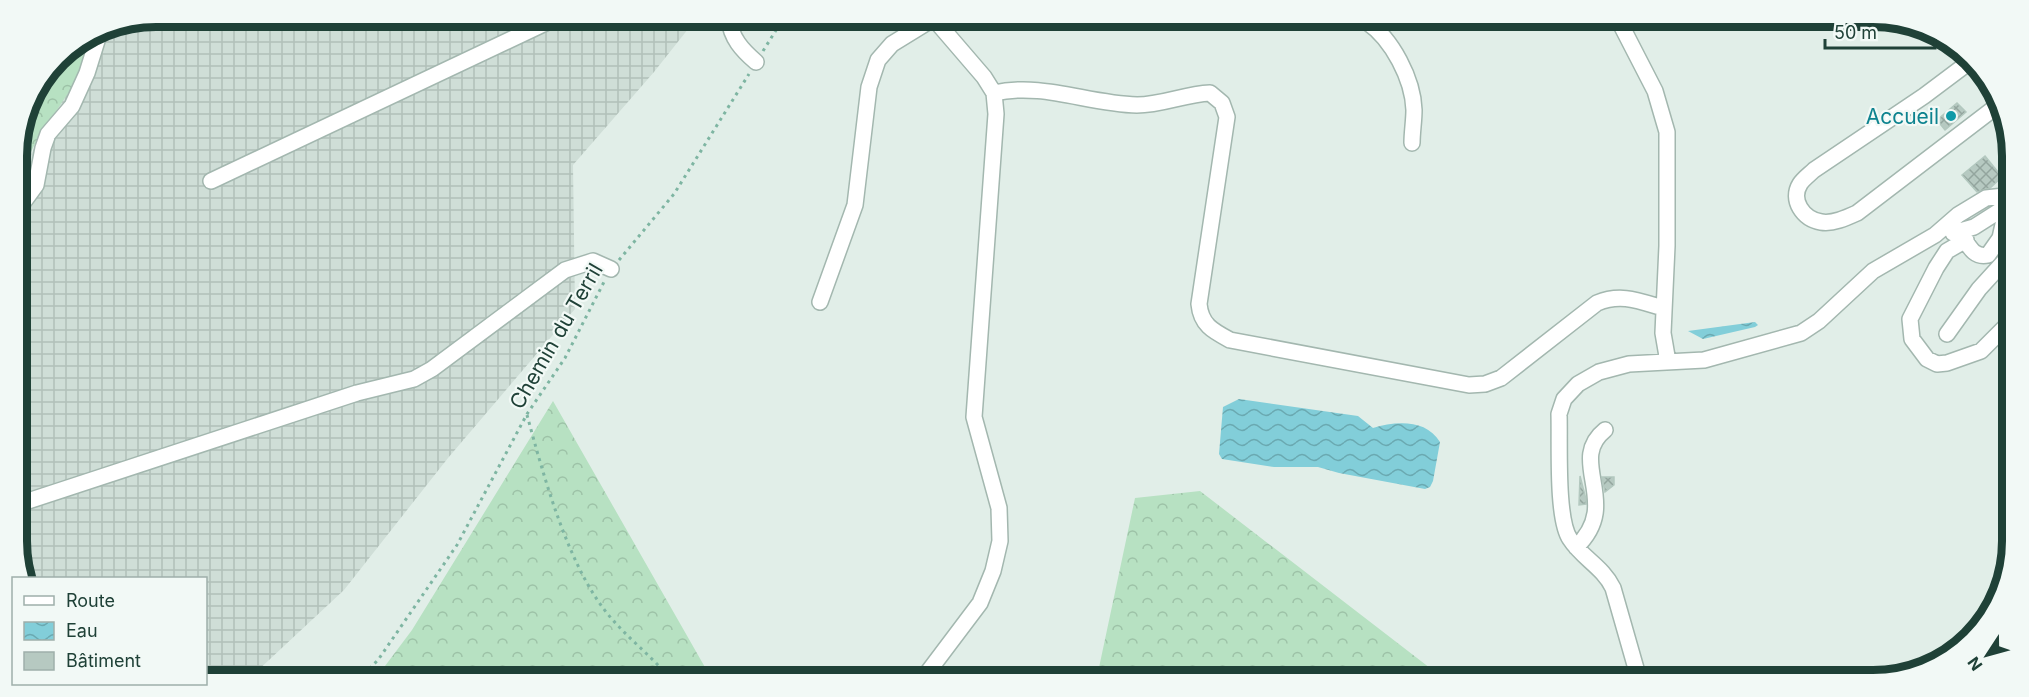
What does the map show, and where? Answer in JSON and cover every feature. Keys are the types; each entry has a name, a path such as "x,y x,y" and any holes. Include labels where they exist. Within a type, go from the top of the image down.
{"lane":[{"path":"211,181 537,27"},
{"path":"731,27 734,37 743,51 756,62"},
{"path":"820,302 855,205 869,87 878,60 892,44 921,27"},
{"path":"930,670 980,603 993,571 1000,541 999,508 974,417 996,114 994,93 984,77 939,27"},
{"path":"1374,27 1393,49 1409,86 1414,109 1412,143"},
{"path":"1623,27 1655,91 1667,132 1667,246 1663,333 1668,362"},
{"path":"27,197 36,185 48,134 72,106 87,73 97,41"},
{"path":"1965,66 1924,96 1814,170 1800,184 1796,197 1800,209 1809,218 1822,223 1841,220 1857,213 1993,109"},
{"path":"994,93 1034,88 1137,105 1168,103 1210,93 1222,103 1227,117 1199,304 1200,318 1212,331 1230,340 1469,385 1485,384 1501,378 1598,303 1610,298 1630,298 1663,309"},
{"path":"2002,199 1986,198 1959,232 1936,268 1910,319 1912,339 1927,359 1937,364 1947,363 1981,351 2002,330"},
{"path":"1959,232 1969,248 1982,256 1994,251 2002,228"},
{"path":"1636,670 1610,581 1601,569 1575,547 1563,525 1559,414 1564,399 1578,384 1599,372 1629,364 1704,360 1801,333 1819,321 1873,271 1935,235 1959,232"},
{"path":"27,501 357,393 414,379 566,270 593,261 611,269"},
{"path":"1947,334 1979,289 2002,264"},
{"path":"1575,547 1594,523 1597,490 1591,476 1591,449 1593,441 1605,430"}],"path":[{"name":"Chemin du Terril","path":"368,670 378,660 456,545 527,414 565,358 611,269 674,194 778,27"},
{"path":"527,414 544,478 588,583 611,619 647,652 663,670"}],"shaded area":[{"path":"156,27 690,27 654,72 573,165 575,309 448,458 344,590 258,670 207,670 207,577 32,577 27,541 27,161 94,42 131,29"}],"green space":[{"path":"90,45 77,80 38,138 27,159 31,122 40,99 65,65"},
{"path":"553,401 707,670 382,670 412,630"},
{"path":"1200,491 1433,670 1098,670 1135,498"}],"water":[{"path":"1755,322 1758,325 1755,327 1703,339 1688,331"},
{"path":"1239,399 1358,416 1373,428 1401,423 1427,429 1440,442 1433,481 1430,487 1425,489 1318,467 1274,467 1222,459 1219,454 1223,407"}],"building":[{"name":"Accueil","path":"1957,103 1966,112 1945,130 1937,120"},
{"path":"1985,156 2002,177 1990,188 1977,192 1962,175"},
{"path":"1580,476 1586,504 1579,505"},
{"path":"1602,477 1614,477 1614,485 1605,492"}],"place":[{"name":"Accueil","path":"1951,116"}]}
